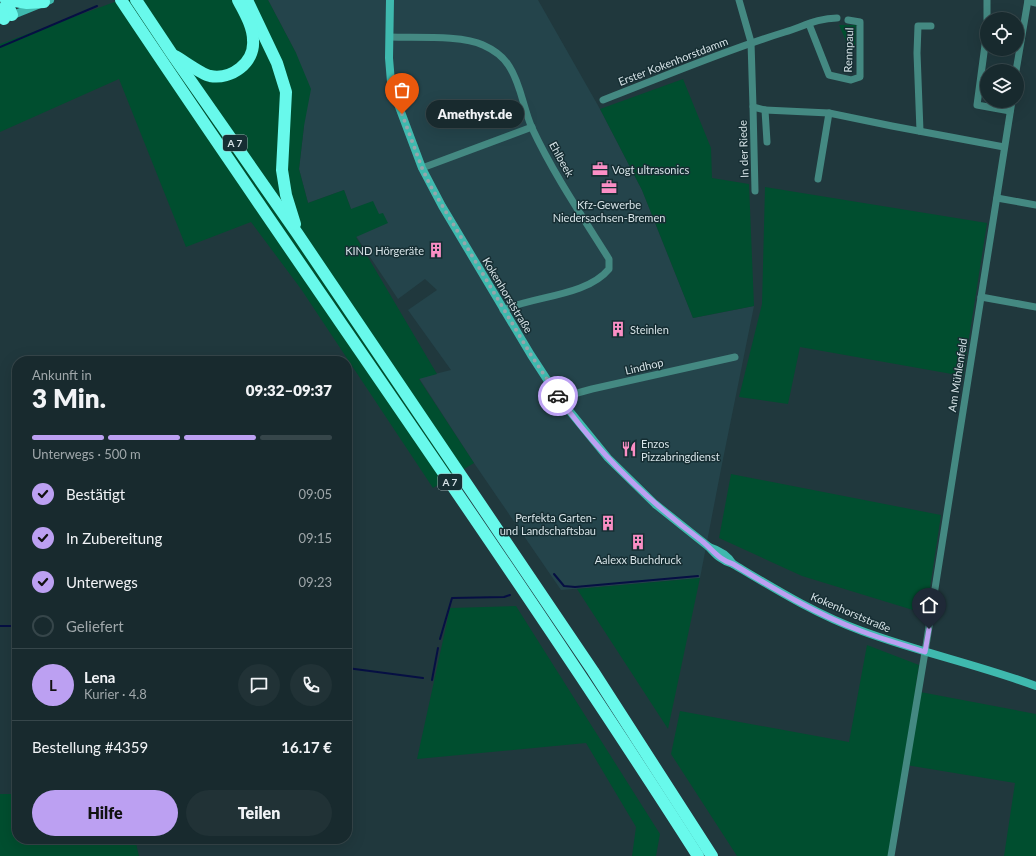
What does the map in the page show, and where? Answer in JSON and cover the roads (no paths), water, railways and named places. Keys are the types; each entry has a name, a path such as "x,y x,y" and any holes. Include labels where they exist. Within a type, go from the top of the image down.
{"highway":[{"path":"4,16 8,0 23,2 47,1"},
{"name":"A 7","path":"121,0 495,548 651,782 698,856"},
{"name":"A 7","path":"136,0 297,233 588,665 712,856"},
{"path":"172,54 208,76 226,75 235,72 250,56 253,48 253,40 248,21 238,0"},
{"path":"247,0 277,63 286,92 282,170 286,195 297,233"}],"main road":[{"name":"Kokenhorststraße","path":"390,0 390,71 395,96 422,168 442,206 531,355 560,398 596,444 616,466 655,504 708,547 719,550 729,557 733,564 782,594 830,618 861,631 1036,686"},
{"path":"4,16 47,1"}],"street":[{"name":"In der Riede","path":"739,0 751,42 755,191"},
{"path":"987,0 987,12"},
{"path":"1024,16 1028,1 1036,4"},
{"name":"Rennpaul","path":"751,42 826,18 837,18"},
{"name":"Rennpaul","path":"809,24 829,75 851,80 860,77 860,22 848,20"},
{"path":"920,131 917,53 918,26 931,26"},
{"name":"Ehlbeek","path":"390,37 464,39 482,44 495,52 509,66 532,127 556,172 609,259 609,269 597,280 569,292 519,304 503,310"},
{"name":"Erster Kokenhorstdamm","path":"603,100 751,42"},
{"path":"984,56 977,105 1010,111"},
{"name":"In der Riede","path":"753,107 765,110 828,113 1004,147"},
{"name":"Am Mühlenfeld","path":"891,856 925,652 1011,108"},
{"path":"765,110 767,142"},
{"path":"818,179 828,113"},
{"path":"422,168 532,127"},
{"path":"997,198 1036,205"},
{"path":"981,297 1036,307"},
{"name":"Lindhop","path":"560,398 592,389 735,356"}],"waterway":[{"path":"0,47 97,6"},
{"path":"554,574 564,586 575,587 698,576"},
{"path":"440,639 452,598 504,597 510,595"},
{"path":"0,626 12,626"},
{"path":"432,680 438,648"},
{"path":"352,669 423,678"}],"place":[{"name":"Amethyst.de","path":"402,114"},
{"name":"Vogt ultrasonics","path":"600,169"},
{"name":"Kfz-Gewerbe Niedersachsen-Bremen","path":"609,187"},
{"name":"KIND Hörgeräte","path":"436,250"},
{"name":"Steinlen","path":"618,329"},
{"name":"Enzos Pizzabringdienst","path":"629,449"},
{"name":"Perfekta Garten- und Landschaftsbau","path":"608,523"},
{"name":"Aalexx Buchdruck","path":"638,542"}]}
